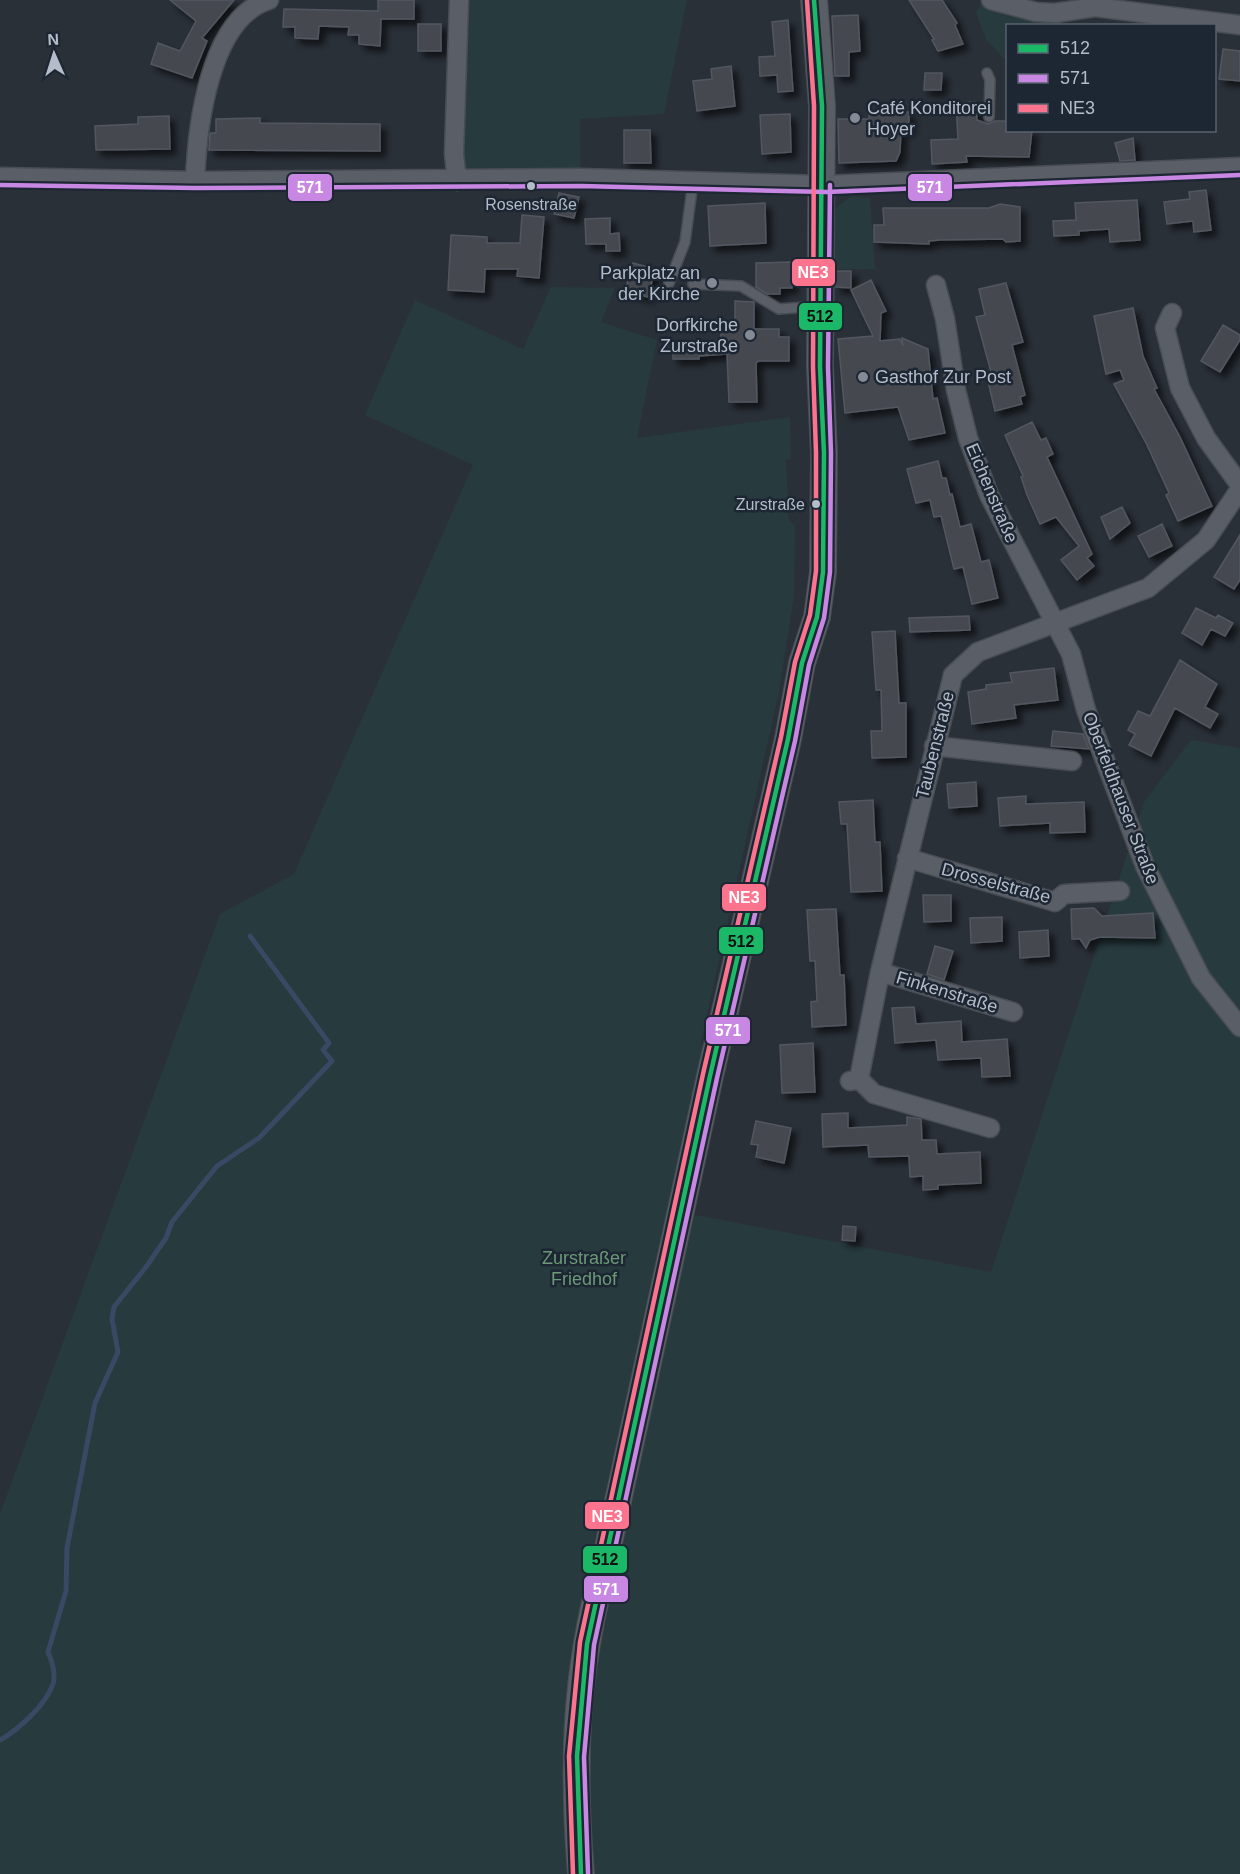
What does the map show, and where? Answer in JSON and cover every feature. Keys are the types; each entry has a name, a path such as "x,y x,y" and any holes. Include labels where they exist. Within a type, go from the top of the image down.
{"main road":[{"path":"800,0 815,185"},
{"path":"581,1874 576,1807 576,1724 585,1646 707,1087 788,739 802,663 817,617 823,572 824,453 815,307 815,185 819,39 814,0"}],"street":[{"path":"195,181 200,123 206,91 219,55 236,21 269,0"},
{"path":"457,181 454,154 459,0"},
{"path":"992,0 1036,12 1055,13 1095,7 1240,26"},
{"path":"0,177 195,181 457,181 581,178 815,185 1240,167"},
{"name":"Eichenstraße","path":"936,285 945,319 959,400 976,464 1005,530 1055,622"},
{"path":"1172,313 1165,328 1180,388 1206,438 1240,487"},
{"name":"Taubenstraße","path":"990,1128 874,1094 854,1080 953,675 978,652 1148,588 1206,540 1240,487"},
{"name":"Oberfeldhauser Straße","path":"1055,622 1071,654 1086,710 1145,866 1201,978 1240,1027"},
{"path":"934,746 1072,761"},
{"name":"Drosselstraße","path":"907,858 1055,902 1064,894 1120,891"},
{"name":"Finkenstraße","path":"880,972 1013,1012"}],"lane":[{"path":"987,73 990,80 989,117"},
{"path":"669,283 685,242 693,183"},
{"path":"693,284 741,286 779,309 815,307"}],"green space":[{"path":"459,0 687,0 664,114 580,119 581,178 457,181"},
{"path":"983,0 1067,17 1062,24 1006,24 1006,58 1004,59 986,39 976,13"},
{"path":"851,196 870,198 875,269 833,269 834,210"},
{"name":"Zurstraßer Friedhof","path":"551,287 615,288 601,322 657,340 637,438 790,417 791,459 786,460 789,520 795,526 794,596 779,692 701,1042 710,1076 691,1214 991,1272 1144,802 1191,740 1240,748 1240,1874 0,1874 0,1514 220,914 294,874 473,465 365,415 415,300 523,349"}],"building":[{"path":"170,0 234,0 202,38 207,41 192,78 151,64 158,43 180,51 196,21"},
{"path":"378,0 414,0 414,19 381,19 380,46 359,44 359,35 348,35 349,27 319,26 318,39 295,38 295,27 283,27 284,9 378,11"},
{"path":"909,0 942,0 957,23 955,25 963,44 938,51 932,40 934,39"},
{"path":"858,15 860,51 849,52 849,76 835,76 832,16"},
{"path":"788,20 793,91 778,92 777,75 760,76 759,57 775,56 772,22"},
{"path":"418,24 441,24 441,51 418,51"},
{"path":"1223,49 1240,51 1240,81 1219,79"},
{"path":"731,66 735,106 697,111 693,81 712,79 711,69"},
{"path":"925,73 942,73 941,90 924,90"},
{"path":"976,102 977,120 988,124 995,121 1006,121 1006,132 1032,132 1029,157 966,156 967,162 932,164 931,140 958,139 956,103"},
{"path":"880,112 909,112 909,130 901,130 900,152 896,161 839,163 838,119 869,119 869,114 880,115"},
{"path":"790,114 791,152 762,154 760,115"},
{"path":"169,116 170,149 96,150 95,126 138,124 138,117"},
{"path":"260,118 260,123 380,124 380,151 209,150 210,133 216,133 216,119"},
{"path":"624,130 650,130 651,163 624,163"},
{"path":"1133,138 1135,160 1120,161 1115,143"},
{"path":"1206,190 1211,230 1194,232 1193,221 1167,224 1164,202 1190,199 1189,192"},
{"path":"559,193 579,197 574,218 554,214"},
{"path":"1137,200 1140,240 1110,242 1109,229 1079,231 1079,235 1054,236 1053,221 1076,220 1075,203"},
{"path":"765,203 766,243 710,246 708,206"},
{"path":"1000,204 1020,207 1020,241 940,240 929,241 929,244 874,242 874,225 884,225 883,208 989,208"},
{"path":"522,215 544,217 539,278 517,276 518,269 485,269 484,292 448,290 451,235 487,237 487,243 520,243"},
{"path":"610,218 610,234 619,233 620,251 606,251 606,244 586,244 585,219"},
{"path":"792,262 792,288 780,288 780,294 767,294 756,287 756,263"},
{"path":"633,263 655,269 648,297 625,291"},
{"path":"836,271 851,271 851,288 836,287"},
{"path":"871,280 886,311 881,313 880,341 900,339 903,346 902,338 928,349 933,399 937,398 945,433 909,440 898,407 845,413 838,339 873,336 851,290"},
{"path":"1006,283 1023,342 1012,345 1025,395 1020,397 1022,404 995,411 986,373 991,372 976,317 985,315 979,289"},
{"path":"735,301 754,302 754,329 779,329 779,337 789,337 789,361 759,361 756,363 757,402 729,402 727,354 699,356 699,359 673,359 673,342 721,341 721,330 728,330 728,322 735,322"},
{"path":"1133,308 1143,356 1157,388 1154,389 1180,437 1212,506 1178,521 1166,495 1169,493 1147,445 1114,384 1124,380 1120,370 1106,374 1094,316"},
{"path":"1223,325 1240,335 1240,340 1220,372 1201,361"},
{"path":"1032,422 1041,440 1046,438 1053,454 1047,457 1092,554 1087,558 1094,566 1077,580 1061,560 1079,546 1056,517 1040,524 1005,435"},
{"path":"938,461 942,478 946,478 950,495 952,494 960,527 971,524 981,562 989,560 998,598 972,604 963,567 954,569 941,516 934,517 930,500 916,503 907,469"},
{"path":"1122,507 1130,523 1110,539 1101,517"},
{"path":"1162,524 1172,546 1149,557 1138,536"},
{"path":"1240,535 1240,580 1234,589 1214,577"},
{"path":"1196,608 1233,623 1225,636 1211,629 1202,645 1182,633"},
{"path":"969,616 970,630 910,632 909,618"},
{"path":"895,631 899,703 906,703 906,757 872,758 871,731 882,731 881,690 876,690 872,632"},
{"path":"1180,660 1217,684 1205,707 1218,714 1210,728 1175,708 1151,756 1129,745 1135,734 1128,730 1138,711 1150,716"},
{"path":"1054,668 1058,700 1014,705 1016,718 972,724 968,692 986,689 986,685 1012,682 1010,673"},
{"path":"1053,731 1083,734 1089,749 1051,746"},
{"path":"976,782 977,806 949,808 947,784"},
{"path":"1026,796 1026,804 1084,802 1085,832 1050,833 1050,823 1000,826 998,798"},
{"path":"873,800 875,842 880,842 882,891 851,892 847,824 841,824 839,802"},
{"path":"923,895 951,895 951,921 924,922"},
{"path":"1094,908 1102,916 1153,913 1155,938 1100,937 1090,940 1086,948 1080,939 1072,939 1071,909"},
{"path":"836,909 840,975 844,975 846,1025 812,1027 811,1002 817,1001 815,961 810,961 807,910"},
{"path":"1002,917 1002,941 971,943 970,918"},
{"path":"1048,930 1049,956 1020,958 1019,932"},
{"path":"935,946 953,951 944,980 927,974"},
{"path":"914,1007 916,1024 961,1021 962,1042 1007,1039 1010,1076 982,1077 981,1058 938,1060 936,1040 895,1043 892,1008"},
{"path":"813,1043 815,1092 782,1093 780,1045"},
{"path":"848,1113 848,1128 907,1125 907,1117 921,1119 922,1140 936,1140 937,1154 980,1152 981,1183 938,1185 938,1189 923,1190 923,1176 910,1177 909,1156 869,1157 868,1145 823,1147 822,1114"},
{"path":"756,1121 791,1128 784,1163 756,1157 758,1145 751,1144"},
{"path":"843,1226 856,1227 855,1241 842,1240"}],"waterway":[{"path":"0,1740 31,1716 53,1684 54,1672 48,1652 66,1591 67,1548 95,1403 118,1352 112,1319 114,1307 166,1238 172,1222 217,1166 259,1138 332,1061 323,1050 329,1043 250,936"}],"transit line":[{"name":"512","path":"581,1874 577,1756 587,1644 710,1076 788,739 802,663 817,617 823,572 824,453 820,367 822,106 814,0"},
{"name":"NE3","path":"573,1874 569,1756 580,1642 703,1074 781,737 795,662 810,615 816,571 813,367 814,106 807,1"},
{"name":"571","path":"0,185 195,188 581,186 826,192 1240,175"},
{"name":"571","path":"588,1873 584,1757 594,1645 717,1078 795,741 809,665 824,618 830,572 831,453 828,367 830,185"}],"place":[{"name":"Café Konditorei Hoyer","path":"855,118"},
{"name":"Rosenstraße","path":"531,186"},
{"name":"Parkplatz an der Kirche","path":"712,283"},
{"name":"Dorfkirche Zurstraße","path":"750,335"},
{"name":"Gasthof Zur Post","path":"863,377"},
{"name":"Zurstraße","path":"816,504"}]}
